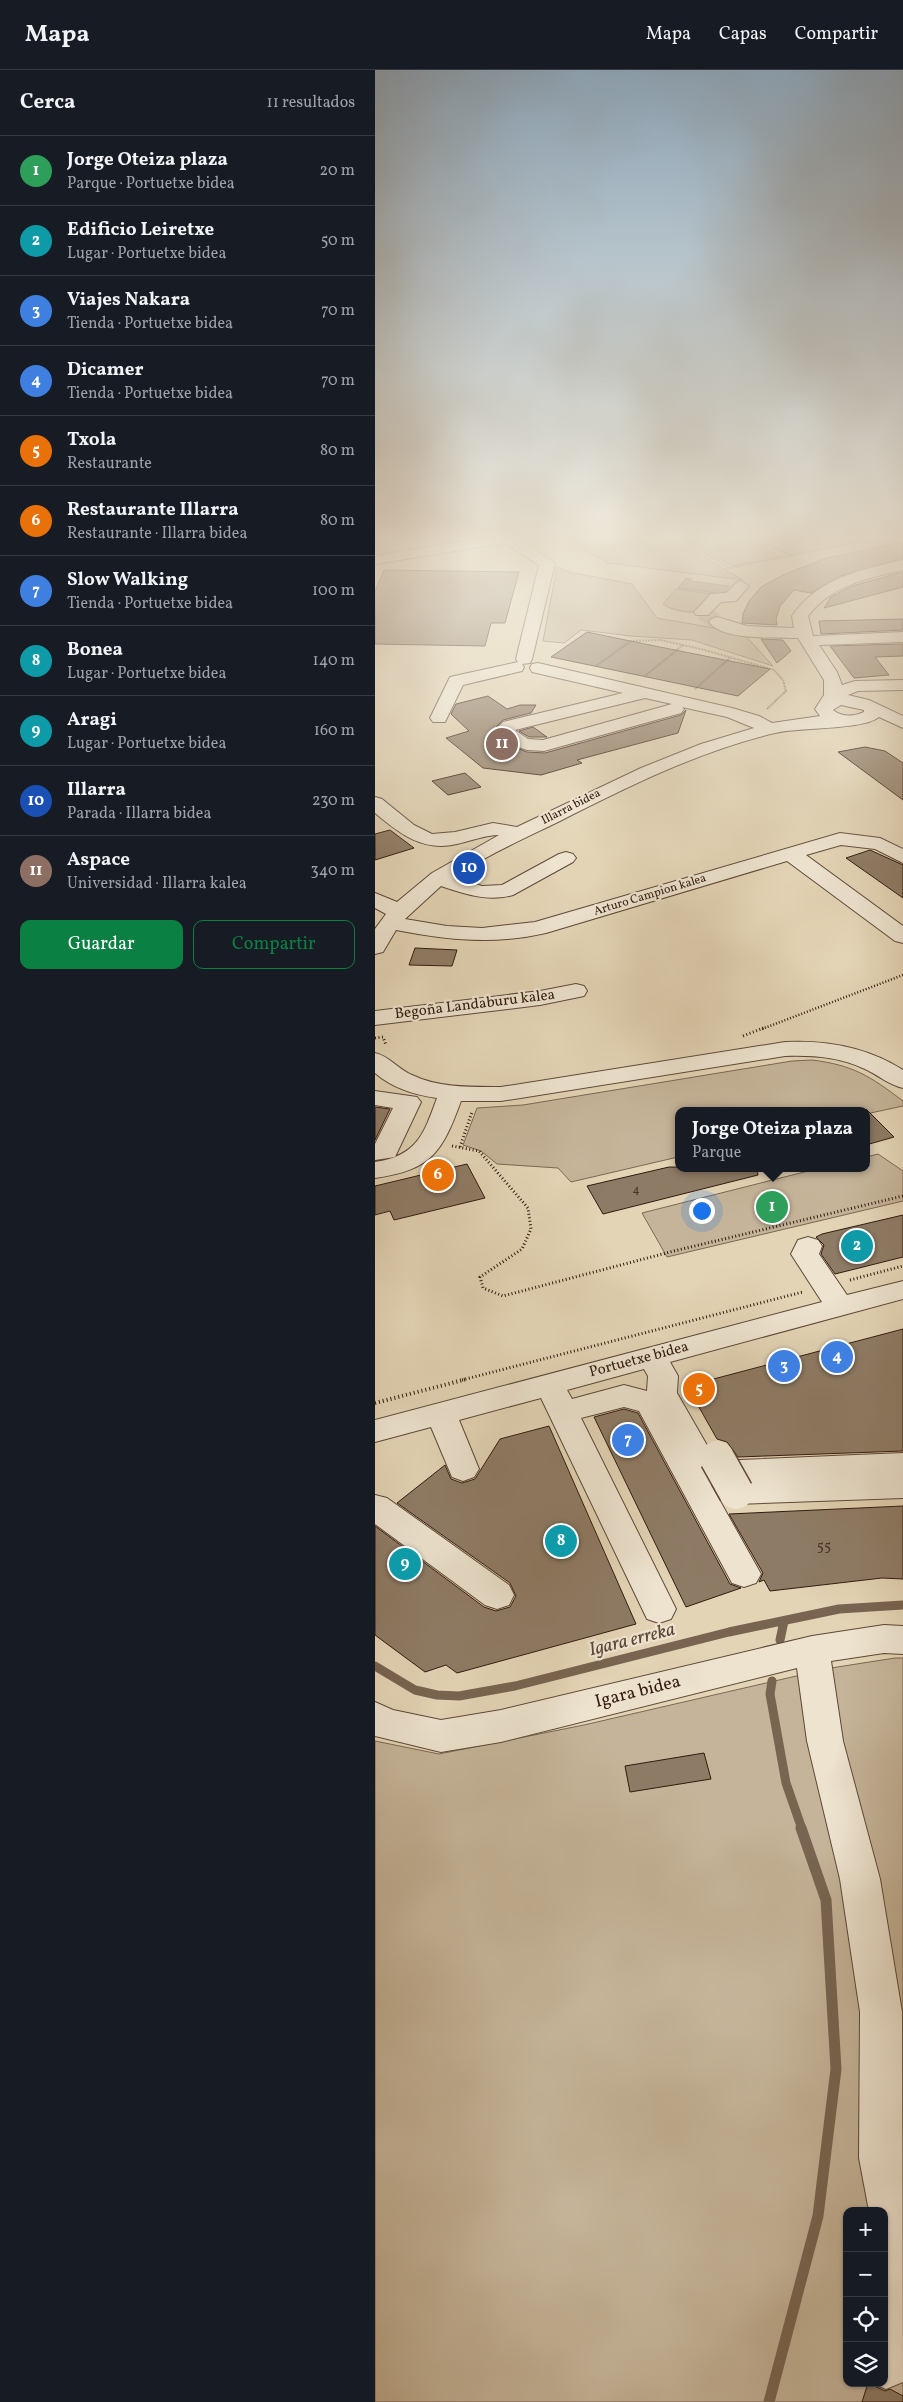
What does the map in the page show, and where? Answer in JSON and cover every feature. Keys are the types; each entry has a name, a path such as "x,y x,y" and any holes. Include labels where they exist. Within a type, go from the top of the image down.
{"street":[{"path":"526,664 530,645"},
{"path":"809,645 847,700 903,732"},
{"path":"439,718 456,681 526,664 579,678 645,684 761,724"},
{"path":"645,684 509,726 505,729 518,742 536,745 675,709"},
{"name":"Illarra bidea","path":"796,726 875,686 903,685"},
{"path":"847,700 903,723"},
{"name":"Illarra bidea","path":"375,947 412,900 439,879 519,834 590,797 761,724 796,726 840,720 847,700"},
{"path":"375,803 418,836 428,839 455,839 499,827 519,834"},
{"name":"Arturo Campion kalea","path":"375,899 396,918 458,935 500,935 520,932 840,840 880,844 903,857"},
{"path":"791,854 903,936"},
{"path":"439,879 481,892 506,891 566,858"},
{"name":"Begoña Landaburu kalea","path":"375,1018 540,998 576,991"},
{"path":"376,1064 401,1080 463,1094 501,1094 785,1049 802,1048 840,1051 862,1057 880,1066 903,1082"},
{"path":"375,1170 407,1162 426,1149 463,1094"},
{"path":"375,1098 408,1102 386,1151 375,1152"},
{"path":"808,1246 805,1254 833,1297"},
{"name":"Portuetxe bidea","path":"375,1431 549,1384 657,1366 833,1297 903,1290"},
{"path":"657,1366 678,1389 736,1492 903,1486"},
{"path":"657,1366 662,1393 707,1473 903,1465"},
{"path":"549,1384 659,1609"},
{"path":"563,1412 624,1396 650,1403 745,1574"},
{"path":"441,1413 463,1469"},
{"path":"375,1507 497,1595"},
{"name":"Igara bidea","path":"375,1718 385,1724 441,1736 492,1728 812,1650 884,1640 903,1640"},
{"path":"812,1650 825,1741 860,1879 881,2012 881,2158 903,2265 899,2320 888,2358"}],"path":[{"path":"579,678 624,645"},
{"path":"645,684 683,645 774,670 783,680 787,691 761,724"},
{"path":"690,693 730,657"},
{"path":"742,1036 903,975"},
{"path":"463,1094 475,1105 460,1147 479,1151 494,1166 528,1208 531,1229 522,1249 480,1277 483,1288 503,1296 693,1246 903,1196"},
{"path":"375,1403 833,1297 903,1266"}],"shaded area":[{"path":"707,645 754,645 773,666"},
{"path":"812,1060 826,1062 861,1073 903,1101 903,1106 870,1113 870,1107 675,1107 675,1158 571,1182 558,1168 497,1164 481,1151 463,1145 477,1108 523,1105 792,1061"},
{"path":"878,1154 903,1171 903,1201 667,1257 642,1213 804,1172 870,1172 870,1156"},
{"path":"903,1658 903,2402 375,2402 375,1741 439,1754 584,1725 831,1668"}],"building":[{"path":"420,645 485,645 485,646"},
{"path":"569,645 650,645 770,669 738,696 551,657"},
{"path":"765,645 787,645 791,651 777,663"},
{"path":"903,645 903,656 875,657 889,675 854,678 830,646"},
{"path":"488,696 507,709 520,705 536,705 531,713 503,720 494,729 509,745 527,752 545,753 681,715 686,710 678,733 577,760 582,763 541,775 483,768 446,738 469,731 451,714 456,704"},
{"path":"533,727 547,737 529,737 519,731"},
{"path":"865,747 885,751 903,763 903,800 838,752"},
{"path":"465,773 481,787 448,795 432,781"},
{"path":"390,830 414,848 375,860 375,834"},
{"path":"870,850 903,865 903,898 846,858"},
{"path":"415,948 457,950 452,966 409,965"},
{"path":"375,1107 390,1109 375,1140"},
{"path":"870,1113 894,1137 870,1144"},
{"path":"467,1164 485,1198 394,1220 390,1211 375,1215 375,1186"},
{"path":"669,1167 675,1167 675,1172 758,1172 758,1175 603,1214 587,1186"},
{"path":"903,1215 903,1257 835,1274 821,1254 824,1245 816,1237 822,1234"},
{"path":"903,1329 903,1451 738,1457 727,1442 717,1439 687,1386"},
{"path":"624,1409 638,1413 730,1584 741,1588 686,1607 594,1417"},
{"path":"549,1426 636,1624 457,1673 446,1665 425,1672 375,1635 375,1526 484,1607 496,1611 510,1607 516,1596 510,1583 397,1503 445,1465 451,1479 462,1483 475,1479 500,1439"},
{"path":"903,1506 903,1579 882,1578 770,1591 764,1580 759,1582 763,1573 729,1514"},
{"path":"704,1753 711,1779 630,1792 625,1766"},
{"path":"867,2387 876,2387 885,2391 890,2389 903,2396 903,2402 862,2402"}],"waterway":[{"name":"Igara erreka","path":"375,1666 415,1690 437,1695 459,1696 515,1686 729,1632 839,1609 903,1605"},
{"path":"780,1640 784,1621"},
{"path":"772,1681 770,1694 786,1783 802,1829"},
{"path":"769,2402 818,2216 836,2069 826,1900 801,1828"}],"place":[{"name":"Aspace","path":"502,744"},
{"name":"Illarra","path":"469,868"},
{"name":"Restaurante Illarra","path":"438,1175"},
{"name":"Jorge Oteiza plaza","path":"772,1207"},
{"name":"Edificio Leiretxe","path":"857,1246"},
{"name":"Dicamer","path":"837,1357"},
{"name":"Viajes Nakara","path":"784,1366"},
{"name":"Txola","path":"699,1389"},
{"name":"Slow Walking","path":"628,1440"},
{"name":"Bonea","path":"561,1541"},
{"name":"Aragi","path":"405,1564"}]}
